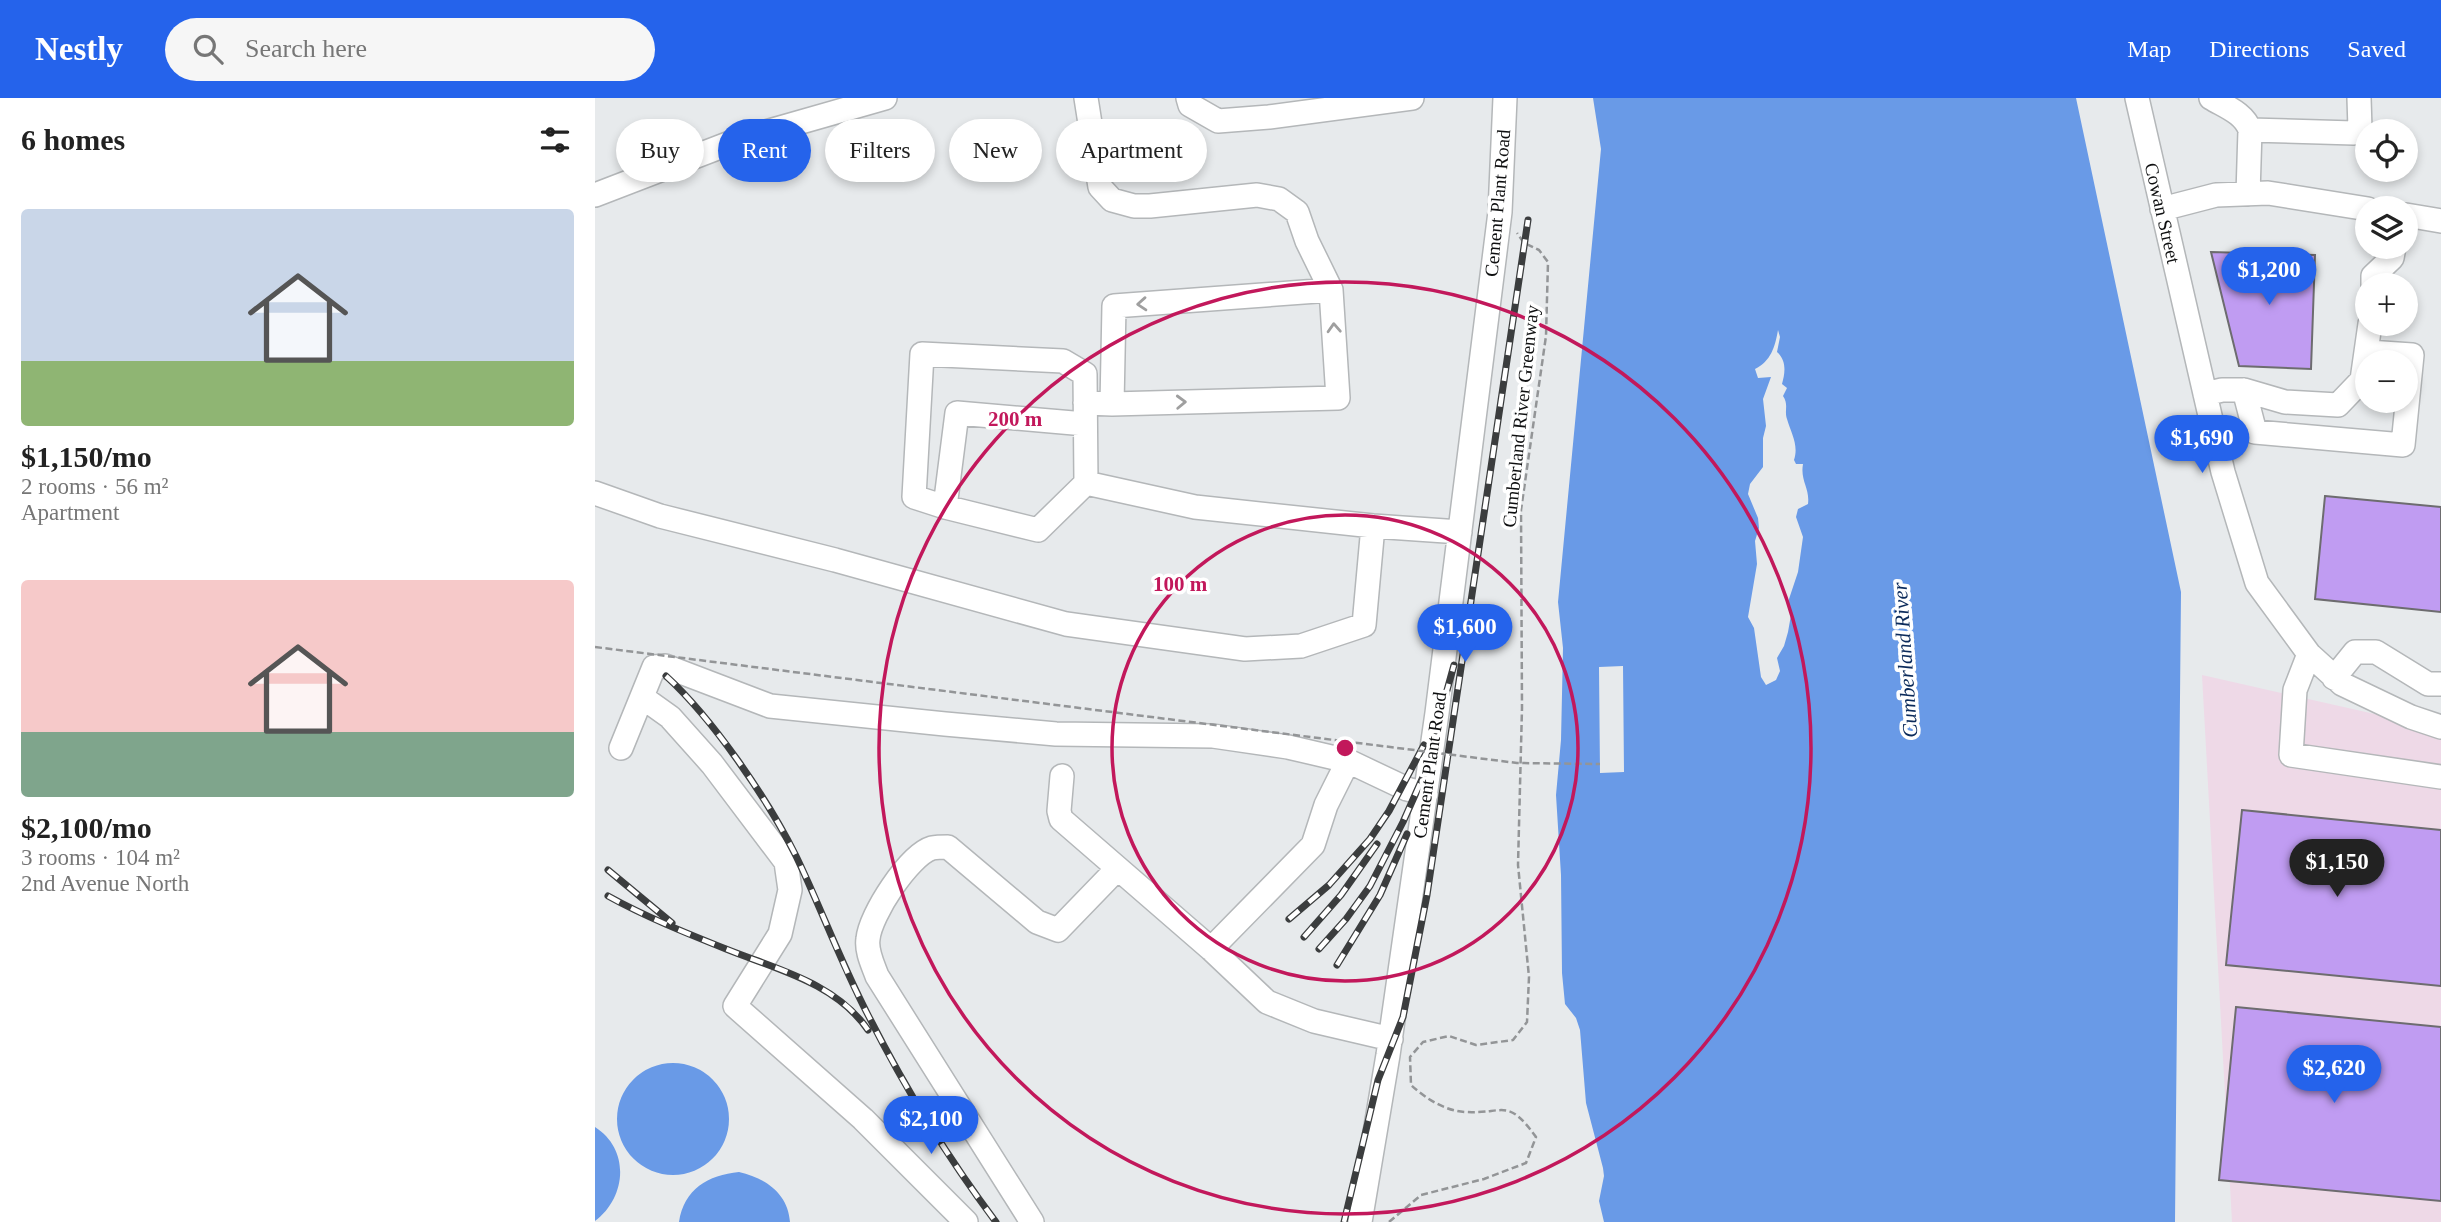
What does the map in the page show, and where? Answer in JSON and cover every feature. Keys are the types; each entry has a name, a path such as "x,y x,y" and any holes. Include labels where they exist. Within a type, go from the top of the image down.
{"street":[{"path":"595,195 738,141 885,98"},
{"path":"945,507 957,413 1085,413 1112,404 1338,398 1331,290 1307,241 1297,212 1279,199 1257,195 1150,206 1134,206 1112,200 1100,187 1086,98"},
{"path":"1188,98 1190,105 1218,121 1412,98"},
{"name":"Cement Plant Road","path":"1360,1222 1391,1039 1426,794 1500,212 1504,98"},
{"name":"Cowan Street","path":"2137,98 2223,472 2257,583 2309,654 2334,678 2411,717 2441,727"},
{"path":"2211,98 2247,121 2251,130 2248,194"},
{"path":"2251,130 2354,133 2360,129 2359,98"},
{"path":"2162,209 2216,195 2268,193 2355,207"},
{"path":"2418,217 2441,221"},
{"path":"2376,273 2391,259"},
{"path":"1112,404 1114,306 1331,290"},
{"path":"922,354 1063,361 1085,374 1086,483 1038,530 945,507 914,496 922,354"},
{"path":"2205,394 2222,390 2244,390 2285,402 2337,405 2355,387"},
{"path":"2244,390 2255,432 2403,445 2406,413"},
{"path":"1086,483 1195,507 1373,526 1459,532"},
{"path":"595,493 660,516 835,560 1066,624 1245,649 1301,646 1364,625 1373,526"},
{"path":"2334,678 2355,652 2376,652 2435,684 2411,717"},
{"path":"2309,654 2295,690 2291,755 2441,777"},
{"path":"621,748 654,667 665,666 770,706 1056,733 1213,736 1287,747 1348,761 1407,789 1426,794"},
{"path":"642,697 670,717 712,764 786,862 790,890 780,934 735,1006 863,1119 966,1222"},
{"path":"1211,948 1313,845 1326,806 1348,761"},
{"path":"1062,776 1059,811 1061,819 1211,948 1267,1002 1314,1021 1391,1039"},
{"path":"1032,1222 877,976 867,943 869,930 879,908 908,866 930,848 948,847 1037,922 1058,930 1117,869"}],"path":[{"name":"Cumberland River Greenway","path":"1389,1222 1421,1195 1484,1179 1526,1163 1536,1137 1521,1116 1501,1108 1463,1112 1427,1100 1411,1085 1410,1057 1423,1042 1449,1036 1476,1045 1513,1040 1527,1022 1529,977 1518,865 1522,708 1521,510 1546,336 1548,262 1539,250 1524,243 1515,232"},
{"path":"595,647 1517,763 1600,764"}],"shaded area":[{"path":"2202,675 2441,729 2441,1222 2232,1222"}],"water":[{"name":"Cumberland River","path":"1593,98 2076,98 2181,592 2175,1222 1604,1222 1599,1201 1603,1168 1586,1103 1580,1030 1576,1018 1565,1004 1556,795 1561,740 1563,648 1558,602 1601,149","holes":["1778,330 1780,337 1777,352 1784,363 1782,384 1787,388 1783,396 1795,444 1794,460 1796,464 1803,464 1808,504 1798,509 1796,517 1803,537 1798,572 1788,602 1791,615 1788,632 1777,658 1780,671 1776,680 1766,685 1761,677 1754,628 1748,617 1757,564 1755,541 1759,528 1758,518 1748,494 1750,484 1763,467 1763,438 1766,426 1763,399 1771,377 1758,378 1755,369 1765,362 1771,353","1623,666 1624,772 1600,773 1599,667"]},
{"path":"673,1063 694,1067 713,1079 725,1098 729,1119 725,1140 713,1159 694,1171 673,1175 652,1171 633,1159 621,1140 617,1119 621,1098 633,1079 652,1067"},
{"path":"595,1127 615,1148 620,1174 613,1200 595,1221"},
{"path":"739,1172 758,1178 774,1188 785,1203 790,1222 679,1222 686,1201 699,1186 717,1176"}],"building":[{"path":"2211,252 2315,255 2311,369 2239,366"},
{"path":"2325,496 2441,507 2441,612 2315,599"},
{"path":"2242,810 2441,830 2441,986 2226,965"},
{"path":"2236,1007 2441,1027 2441,1201 2219,1180"}],"railway":[{"path":"1344,1222 1378,1080 1403,1017 1427,895 1528,220"},
{"path":"1319,949 1346,919 1370,886 1403,822 1423,777 1454,665"},
{"path":"666,676 702,714 738,760 770,809 796,856 858,995 897,1069 927,1122 996,1222"},
{"path":"1289,919 1329,885 1370,839 1389,811 1424,745"},
{"path":"1337,965 1380,895 1407,834"},
{"path":"1304,937 1341,895 1377,844"},
{"path":"608,870 672,923"},
{"path":"608,896 681,931 804,979 839,1000 868,1030"}]}
